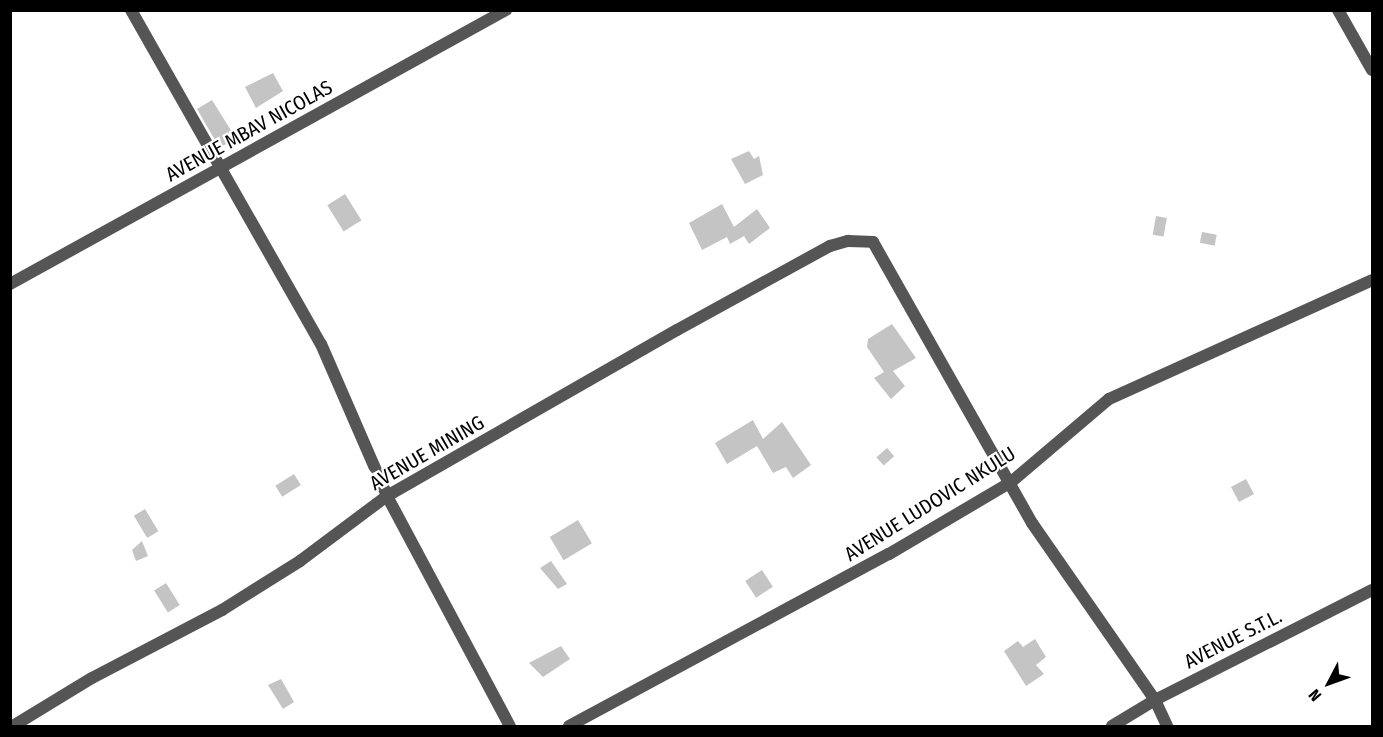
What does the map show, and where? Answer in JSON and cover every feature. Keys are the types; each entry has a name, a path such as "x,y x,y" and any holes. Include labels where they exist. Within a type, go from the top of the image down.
{"street":[{"path":"131,10 321,344 387,496 510,726"},
{"name":"AVENUE MBAV NICOLAS","path":"10,284 222,170 506,10"},
{"path":"1338,10 1372,70"},
{"name":"AVENUE MINING","path":"14,726 92,678 232,603 300,561 387,496 830,246 848,241 873,242 1011,482"},
{"name":"AVENUE LUDOVIC NKULU","path":"569,726 839,582 1011,482 1109,399 1372,280"},
{"path":"1011,482 1032,523 1155,700 1167,726"},
{"name":"AVENUE S.T.L.","path":"1112,726 1155,700 1372,590"}],"building":[{"path":"273,73 283,91 256,108 245,87"},
{"path":"212,100 237,140 219,147 197,109"},
{"path":"749,151 754,159 759,156 763,175 745,184 731,159"},
{"path":"345,194 361,220 344,231 327,205"},
{"path":"722,204 734,227 757,209 770,228 749,244 744,236 730,244 727,237 702,250 689,223"},
{"path":"1156,216 1167,218 1164,237 1153,235"},
{"path":"1202,232 1217,235 1215,246 1200,243"},
{"path":"892,324 916,358 893,371 905,386 891,399 874,378 884,372 867,347 868,339"},
{"path":"753,420 763,439 782,422 811,465 793,478 786,467 773,473 757,446 727,464 715,443"},
{"path":"887,448 894,456 884,465 876,457"},
{"path":"294,474 301,485 282,497 275,486"},
{"path":"1246,479 1254,494 1239,502 1231,487"},
{"path":"145,509 158,531 147,538 134,516"},
{"path":"578,520 592,543 564,560 550,537"},
{"path":"142,541 148,556 136,561 132,550"},
{"path":"551,561 567,584 558,589 540,568"},
{"path":"762,570 773,587 756,598 745,581"},
{"path":"166,583 180,605 168,612 154,590"},
{"path":"1035,639 1046,657 1036,665 1044,674 1026,686 1004,651 1018,641 1023,647"},
{"path":"561,646 570,659 543,677 529,663"},
{"path":"281,679 294,702 283,709 268,685"}]}
